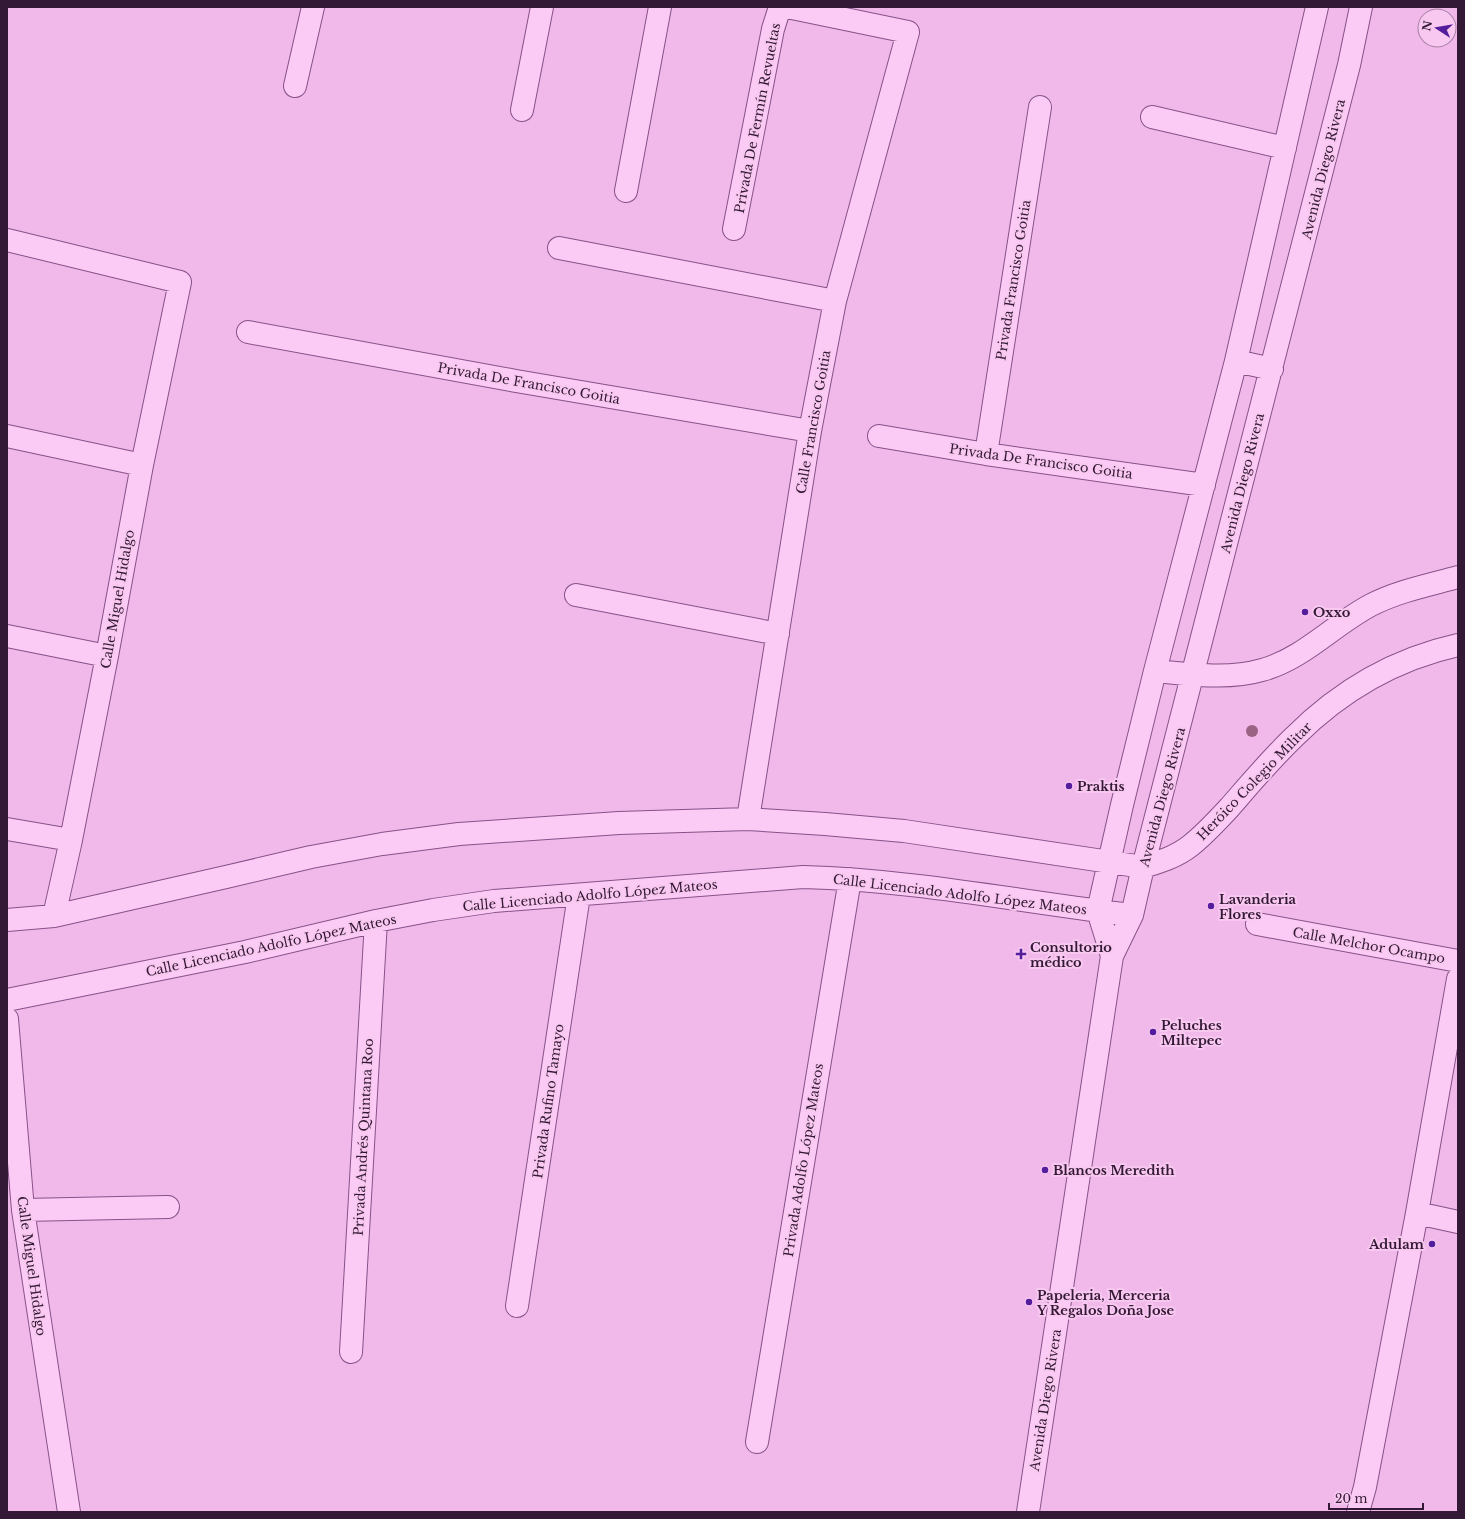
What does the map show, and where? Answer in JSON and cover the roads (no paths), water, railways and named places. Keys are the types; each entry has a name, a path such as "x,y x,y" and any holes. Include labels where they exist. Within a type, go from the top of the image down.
{"street":[{"path":"295,86 313,7"},
{"path":"522,110 542,7"},
{"path":"626,191 660,7"},
{"name":"Privada De Fermín Revueltas","path":"734,229 773,29 780,7"},
{"name":"Calle Francisco Goitia","path":"748,819 810,431 835,300 908,32 787,7"},
{"name":"Avenida Diego Rivera","path":"1112,956 1098,911 1155,671 1236,361 1317,7"},
{"name":"Avenida Diego Rivera","path":"1028,1512 1112,956 1132,914 1272,369 1349,65 1362,7"},
{"name":"Privada Francisco Goitia","path":"986,454 1040,107"},
{"path":"1152,118 1285,148"},
{"name":"Calle Miguel Hidalgo","path":"7,240 180,282 142,465 71,840 54,916"},
{"path":"559,248 835,300"},
{"name":"Privada De Francisco Goitia","path":"248,332 516,381 810,431"},
{"path":"1236,361 1272,369"},
{"path":"7,436 142,465"},
{"name":"Privada De Francisco Goitia","path":"879,436 986,454 1204,485"},
{"path":"1155,671 1194,675 1236,675 1262,670 1295,657 1371,605 1401,593 1458,577"},
{"path":"576,595 778,634"},
{"path":"7,636 107,656"},
{"name":"Heróico Colegio Militar","path":"1109,862 1143,867 1168,859 1189,847 1214,824 1294,736 1340,696 1370,678 1408,660 1458,645"},
{"path":"7,920 54,916 311,857 382,844 459,834 620,823 748,819 904,831 1109,862"},
{"path":"7,829 71,840"},
{"name":"Calle Licenciado Adolfo López Mateos","path":"7,1000 245,952 376,921 433,910 494,901 803,877 850,879 1029,900 1098,911 1132,914"},
{"name":"Privada Adolfo López Mateos","path":"757,1442 850,879"},
{"name":"Privada Rufino Tamayo","path":"517,1306 579,895"},
{"name":"Privada Andrés Quintana Roo","path":"351,1352 376,921"},
{"name":"Calle Melchor Ocampo","path":"1257,924 1458,961"},
{"name":"Calle Melchor Ocampo","path":"1358,1512 1366,1487 1417,1213 1458,980"},
{"name":"Calle Miguel Hidalgo","path":"7,1019 23,1210 69,1512"},
{"path":"23,1210 168,1207"},
{"path":"1417,1213 1458,1222"}],"place":[{"name":"Oxxo","path":"1305,612"},
{"name":"Praktis","path":"1069,786"},
{"name":"Lavanderia Flores","path":"1211,906"},
{"name":"Consultorio médico","path":"1021,954"},
{"name":"Peluches Miltepec","path":"1153,1032"},
{"name":"Blancos Meredith","path":"1045,1170"},
{"name":"Adulam","path":"1432,1244"},
{"name":"Papeleria, Merceria Y Regalos Doña Jose","path":"1029,1302"}]}
